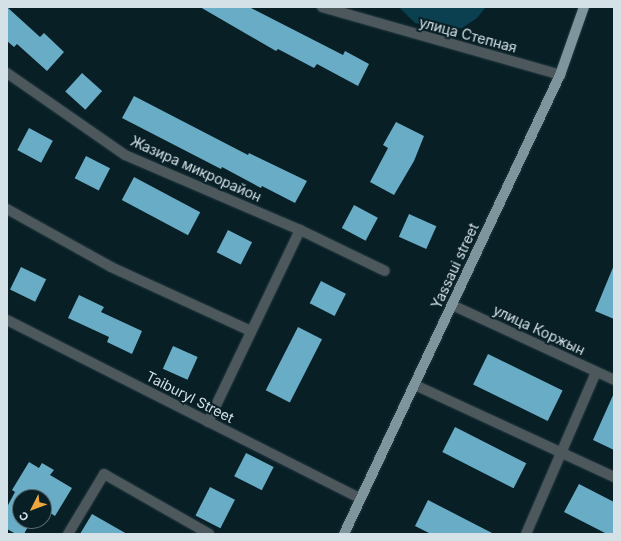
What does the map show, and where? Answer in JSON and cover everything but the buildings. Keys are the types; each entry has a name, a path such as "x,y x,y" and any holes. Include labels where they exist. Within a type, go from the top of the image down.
{"main road":[{"name":"Yassaui street","path":"344,534 560,75 584,7"}],"street":[{"name":"улица Степная","path":"322,7 560,75"},
{"name":"Жазира микрорайон","path":"7,73 125,155 300,230 385,271"},
{"path":"7,209 111,267 251,331"},
{"path":"208,422 300,230"},
{"name":"улица Коржын","path":"452,305 614,380"},
{"name":"Taiburyl Street","path":"7,320 360,498"},
{"path":"526,534 596,372"},
{"path":"415,385 614,477"},
{"path":"68,534 104,474 209,534"}],"shaded area":[{"path":"399,7 486,7 477,18 462,28 441,28 415,23"}]}
